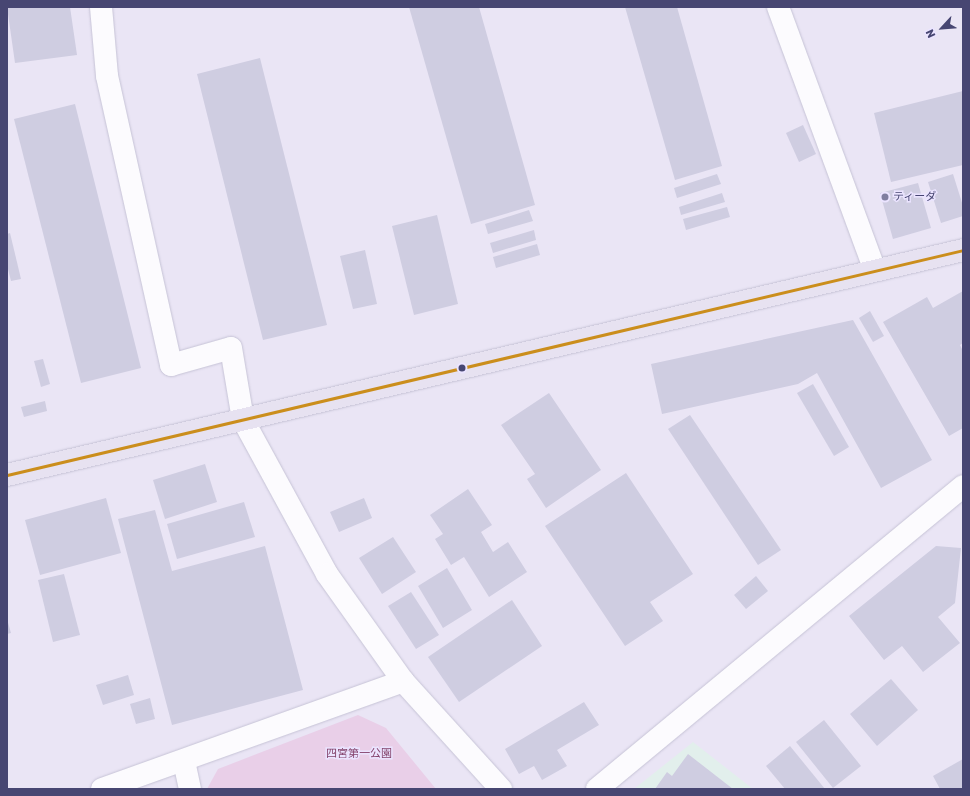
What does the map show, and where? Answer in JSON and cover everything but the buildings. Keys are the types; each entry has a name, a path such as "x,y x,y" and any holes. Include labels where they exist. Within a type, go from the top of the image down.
{"main road":[{"path":"7,475 963,250"}],"street":[{"path":"101,7 107,76 171,365 231,348 243,420 327,574 403,681 501,789"},
{"path":"778,7 875,270"},
{"path":"597,789 963,486"},
{"path":"102,789 184,761 403,681"},
{"path":"184,761 190,789"}],"shaded area":[{"path":"693,742 753,789 634,789"}],"green space":[{"name":"四宮第一公園","path":"358,715 386,728 436,789 207,789 218,769"}],"transit line":[{"path":"7,475 963,250"}],"place":[{"name":"ティーダ","path":"885,197"}]}
